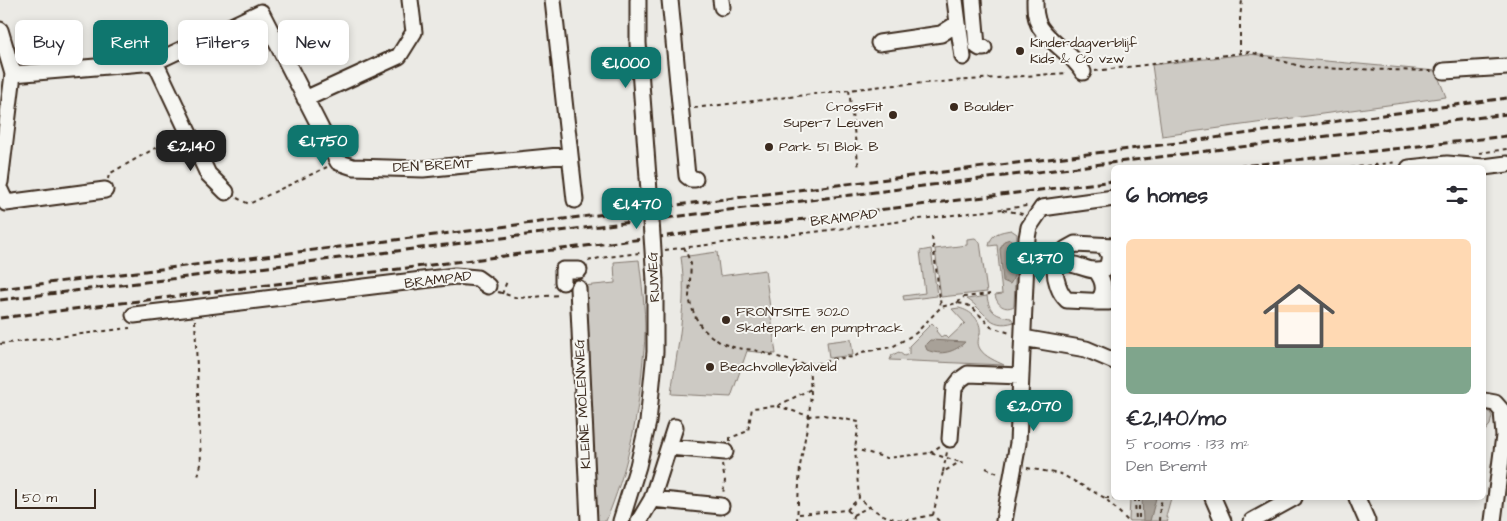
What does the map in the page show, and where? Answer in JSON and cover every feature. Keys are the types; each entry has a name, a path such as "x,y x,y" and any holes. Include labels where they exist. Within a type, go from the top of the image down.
{"street":[{"path":"305,99 399,56 414,32 410,0"},
{"path":"553,0 575,200"},
{"name":"RIJWEG","path":"621,521 638,466 648,422 655,352 655,280 638,43 638,0"},
{"path":"670,0 687,176 690,179 694,179"},
{"path":"955,0 963,57"},
{"path":"972,0 977,46 984,48"},
{"path":"1035,0 1035,14 1040,27 1078,64 1082,72"},
{"path":"168,56 260,12 338,162"},
{"path":"878,43 941,34 958,24"},
{"path":"0,30 12,74 0,182"},
{"path":"12,74 119,65"},
{"path":"156,65 208,174 226,192"},
{"path":"1444,71 1507,67"},
{"name":"DEN BREMT","path":"338,162 353,167 423,169 569,155"},
{"path":"1406,164 1458,165"},
{"path":"1486,166 1507,164"},
{"path":"0,190 6,203 105,190"},
{"path":"1031,213 1051,206 1111,198"},
{"path":"1031,213 1052,213 1111,205"},
{"path":"1004,521 1018,443 1026,259 1031,213"},
{"path":"1026,259 1059,257 1074,244 1109,246 1110,261 1106,268 1097,272"},
{"path":"1096,302 1101,298 1103,292 1103,279 1097,272 1068,262 1061,263 1055,269 1060,290 1063,297 1067,300 1096,302 1109,302 1111,300"},
{"path":"563,282 562,270 579,270"},
{"path":"135,321 455,276 477,278 488,286"},
{"name":"KLEINE MOLENWEG","path":"578,288 589,521"},
{"path":"1023,338 1086,349 1111,359"},
{"path":"950,439 954,388 960,379 968,374 1021,376"},
{"path":"1486,401 1494,403 1502,411 1504,436 1494,521"},
{"path":"639,521 652,499 675,427"},
{"path":"669,447 725,452"},
{"path":"652,499 721,506"},
{"path":"1214,500 1223,521"},
{"path":"1252,521 1290,500"},
{"path":"1358,500 1367,521"}],"path":[{"path":"1240,54 1242,0"},
{"path":"681,110 883,86 1082,72 1250,52 1307,68 1444,71"},
{"path":"849,90 859,169"},
{"path":"105,190 109,174 187,130"},
{"path":"226,192 249,204 338,162"},
{"path":"1392,165 1406,164"},
{"name":"BRAMPAD","path":"1001,209 1031,213"},
{"name":"BRAMPAD","path":"666,250 1001,209 1031,213"},
{"path":"932,237 940,307"},
{"path":"684,247 691,264 689,297 691,306 702,328 721,343 736,348 754,350 802,364 854,357 862,352 892,347 916,333 940,307 957,303 964,297 990,294"},
{"path":"579,270 582,264 600,258 647,252"},
{"path":"502,294 507,281"},
{"name":"BRAMPAD","path":"488,286 502,294 518,298 573,294 578,288"},
{"path":"957,303 973,308 991,327 1023,338"},
{"path":"195,320 201,464 198,476"},
{"path":"0,344 135,321"},
{"path":"797,521 800,466 809,416 811,389 809,364"},
{"path":"777,406 811,389"},
{"path":"721,506 725,481 722,462 730,438 748,431 752,408 777,406 809,416 824,415 859,422 855,449 859,498 882,515 905,520 933,514"},
{"path":"933,514 950,439"},
{"path":"855,449 887,458 930,453 964,463"},
{"path":"943,472 960,462"},
{"path":"1015,466 1061,474 1104,498 1128,521"},
{"path":"798,514 847,510 859,498"},
{"path":"1104,498 1111,498"},
{"path":"1135,500 1138,521"},
{"path":"1138,521 1139,500"},
{"path":"1159,521 1162,500"},
{"path":"853,515 869,507"},
{"path":"847,510 853,515"},
{"path":"933,514 939,521"},
{"path":"852,521 853,515"}],"shaded area":[{"path":"1248,54 1436,71 1446,97 1162,136 1152,65"},
{"path":"1011,230 1017,234 1014,306 1008,308 1002,306 996,299 995,295 1002,294 997,245 989,246 994,236"},
{"path":"975,238 980,242 987,292 941,297 935,249 967,245 967,239"},
{"path":"1010,239 1014,243 1015,265 1014,275 1010,284 1003,281 1000,249 1004,241"},
{"path":"931,249 937,296 904,300 903,296 925,293 920,251"},
{"name":"FRONTSITE 3020 Skatepark en pumptrack","path":"717,252 720,276 765,270 776,354 747,351 731,397 671,394 682,309 683,274 681,257"},
{"path":"639,260 645,337 634,428 620,483 606,521 592,521 583,286 615,283 614,262"},
{"path":"987,296 989,306 994,312 1011,318 1014,322 1006,324 993,321 967,299"},
{"path":"959,308 968,311 977,320 980,329 978,343 982,352 1004,365 890,360 892,355 899,352 904,356 909,354 909,346 932,323 938,329 936,331 941,337 944,335 948,339 965,323 952,309"},
{"path":"851,339 853,355 829,358 827,342"},
{"path":"930,340 965,342 952,351 937,353 927,350 925,345"},
{"path":"1486,408 1492,416 1490,425 1486,430"},
{"path":"1130,500 1170,500 1166,516 1168,521 1129,521"},
{"path":"1142,500 1155,500 1150,521 1143,521"}],"railway":[{"path":"0,289 1177,143 1507,98"},
{"path":"0,300 1507,114"},
{"path":"1251,165 1507,136"},
{"path":"0,318 1111,181"}],"place":[{"name":"Kinderdagverblijf Kids & Co vzw","path":"1020,51"},
{"name":"Boulder","path":"954,107"},
{"name":"CrossFit Super7 Leuven","path":"893,115"},
{"name":"Park 51 Blok B","path":"769,147"},
{"name":"FRONTSITE 3020 Skatepark en pumptrack","path":"726,320"},
{"name":"Beachvolleybalveld","path":"710,367"}]}
